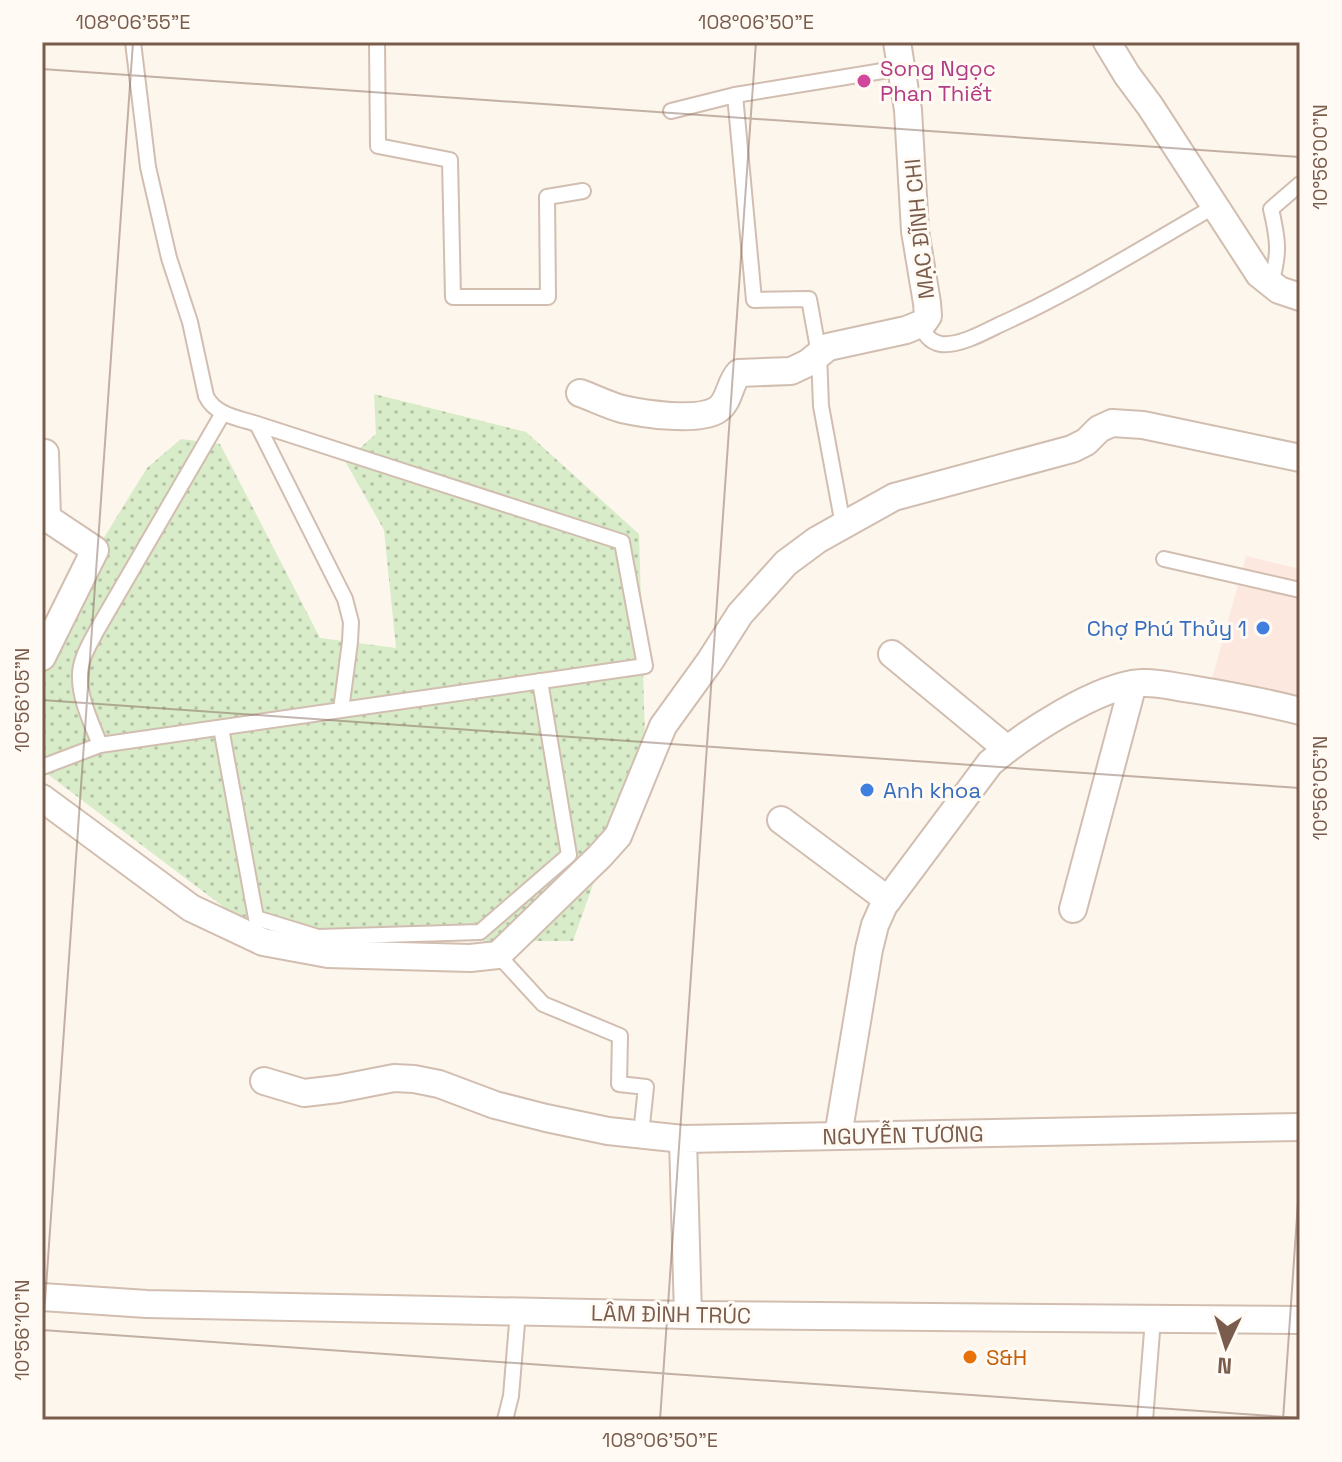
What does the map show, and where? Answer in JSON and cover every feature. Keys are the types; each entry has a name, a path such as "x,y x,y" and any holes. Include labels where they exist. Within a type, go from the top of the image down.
{"street":[{"path":"1107,42 1259,274 1279,290 1300,297"},
{"name":"MẠC ĐĨNH CHI","path":"580,393 620,408 647,413 679,417 701,415 720,408 739,373 791,371 801,368 828,347 906,330 923,323 928,316 927,303 915,231 908,110 899,55"},
{"path":"42,798 191,908 263,942 328,954 470,958 498,955 618,836 663,726 740,614 786,563 817,540 894,497 1072,449 1112,423 1143,425 1300,458"},
{"path":"42,657 95,550 47,518 45,453"},
{"path":"892,654 1007,749"},
{"path":"1073,909 1133,684"},
{"path":"838,1136 875,925 888,900 990,763 1072,707 1133,684 1235,696 1300,711"},
{"path":"781,820 888,900"},
{"name":"NGUYỄN TƯƠNG","path":"264,1081 304,1093 394,1078 414,1079 546,1118 608,1131 683,1139 1300,1127"},
{"path":"683,1139 688,1315"},
{"name":"LÂM ĐÌNH TRÚC","path":"42,1297 133,1304 688,1315 1300,1320"}],"lane":[{"path":"42,767 100,745 645,666 622,542 223,413 210,405 190,322 169,258 148,167 133,42"},
{"path":"377,42 378,146 450,160 453,297 548,297 547,197 583,191"},
{"path":"671,111 899,55"},
{"path":"735,95 754,300 809,299 819,354 821,406 843,525"},
{"path":"1271,283 1278,260 1277,232 1271,209 1300,184"},
{"path":"920,324 928,338 938,343 952,344 985,332 1045,304 1215,206"},
{"path":"100,745 84,699 80,676 84,655 223,413"},
{"path":"257,424 345,599 351,622 341,710"},
{"path":"1164,559 1300,590"},
{"path":"221,728 256,918 318,937 480,932 569,855 540,681"},
{"path":"498,955 543,1004 620,1036 619,1084 646,1087 641,1134"},
{"path":"505,1420 511,1396 518,1311"},
{"path":"1145,1420 1153,1319"}],"shaded area":[{"name":"Chợ Phú Thủy 1","path":"1246,556 1300,569 1300,712 1210,686"}],"green space":[{"path":"374,394 526,432 639,534 645,738 573,941 302,941 241,920 42,770 42,638 147,468 181,439 220,444 320,638 396,648 384,530 345,461 376,434"}],"place":[{"name":"Song Ngọc Phan Thiết","path":"864,81"},
{"name":"Chợ Phú Thủy 1","path":"1263,628"},
{"name":"Anh khoa","path":"867,790"},
{"name":"S&H","path":"970,1357"}]}
